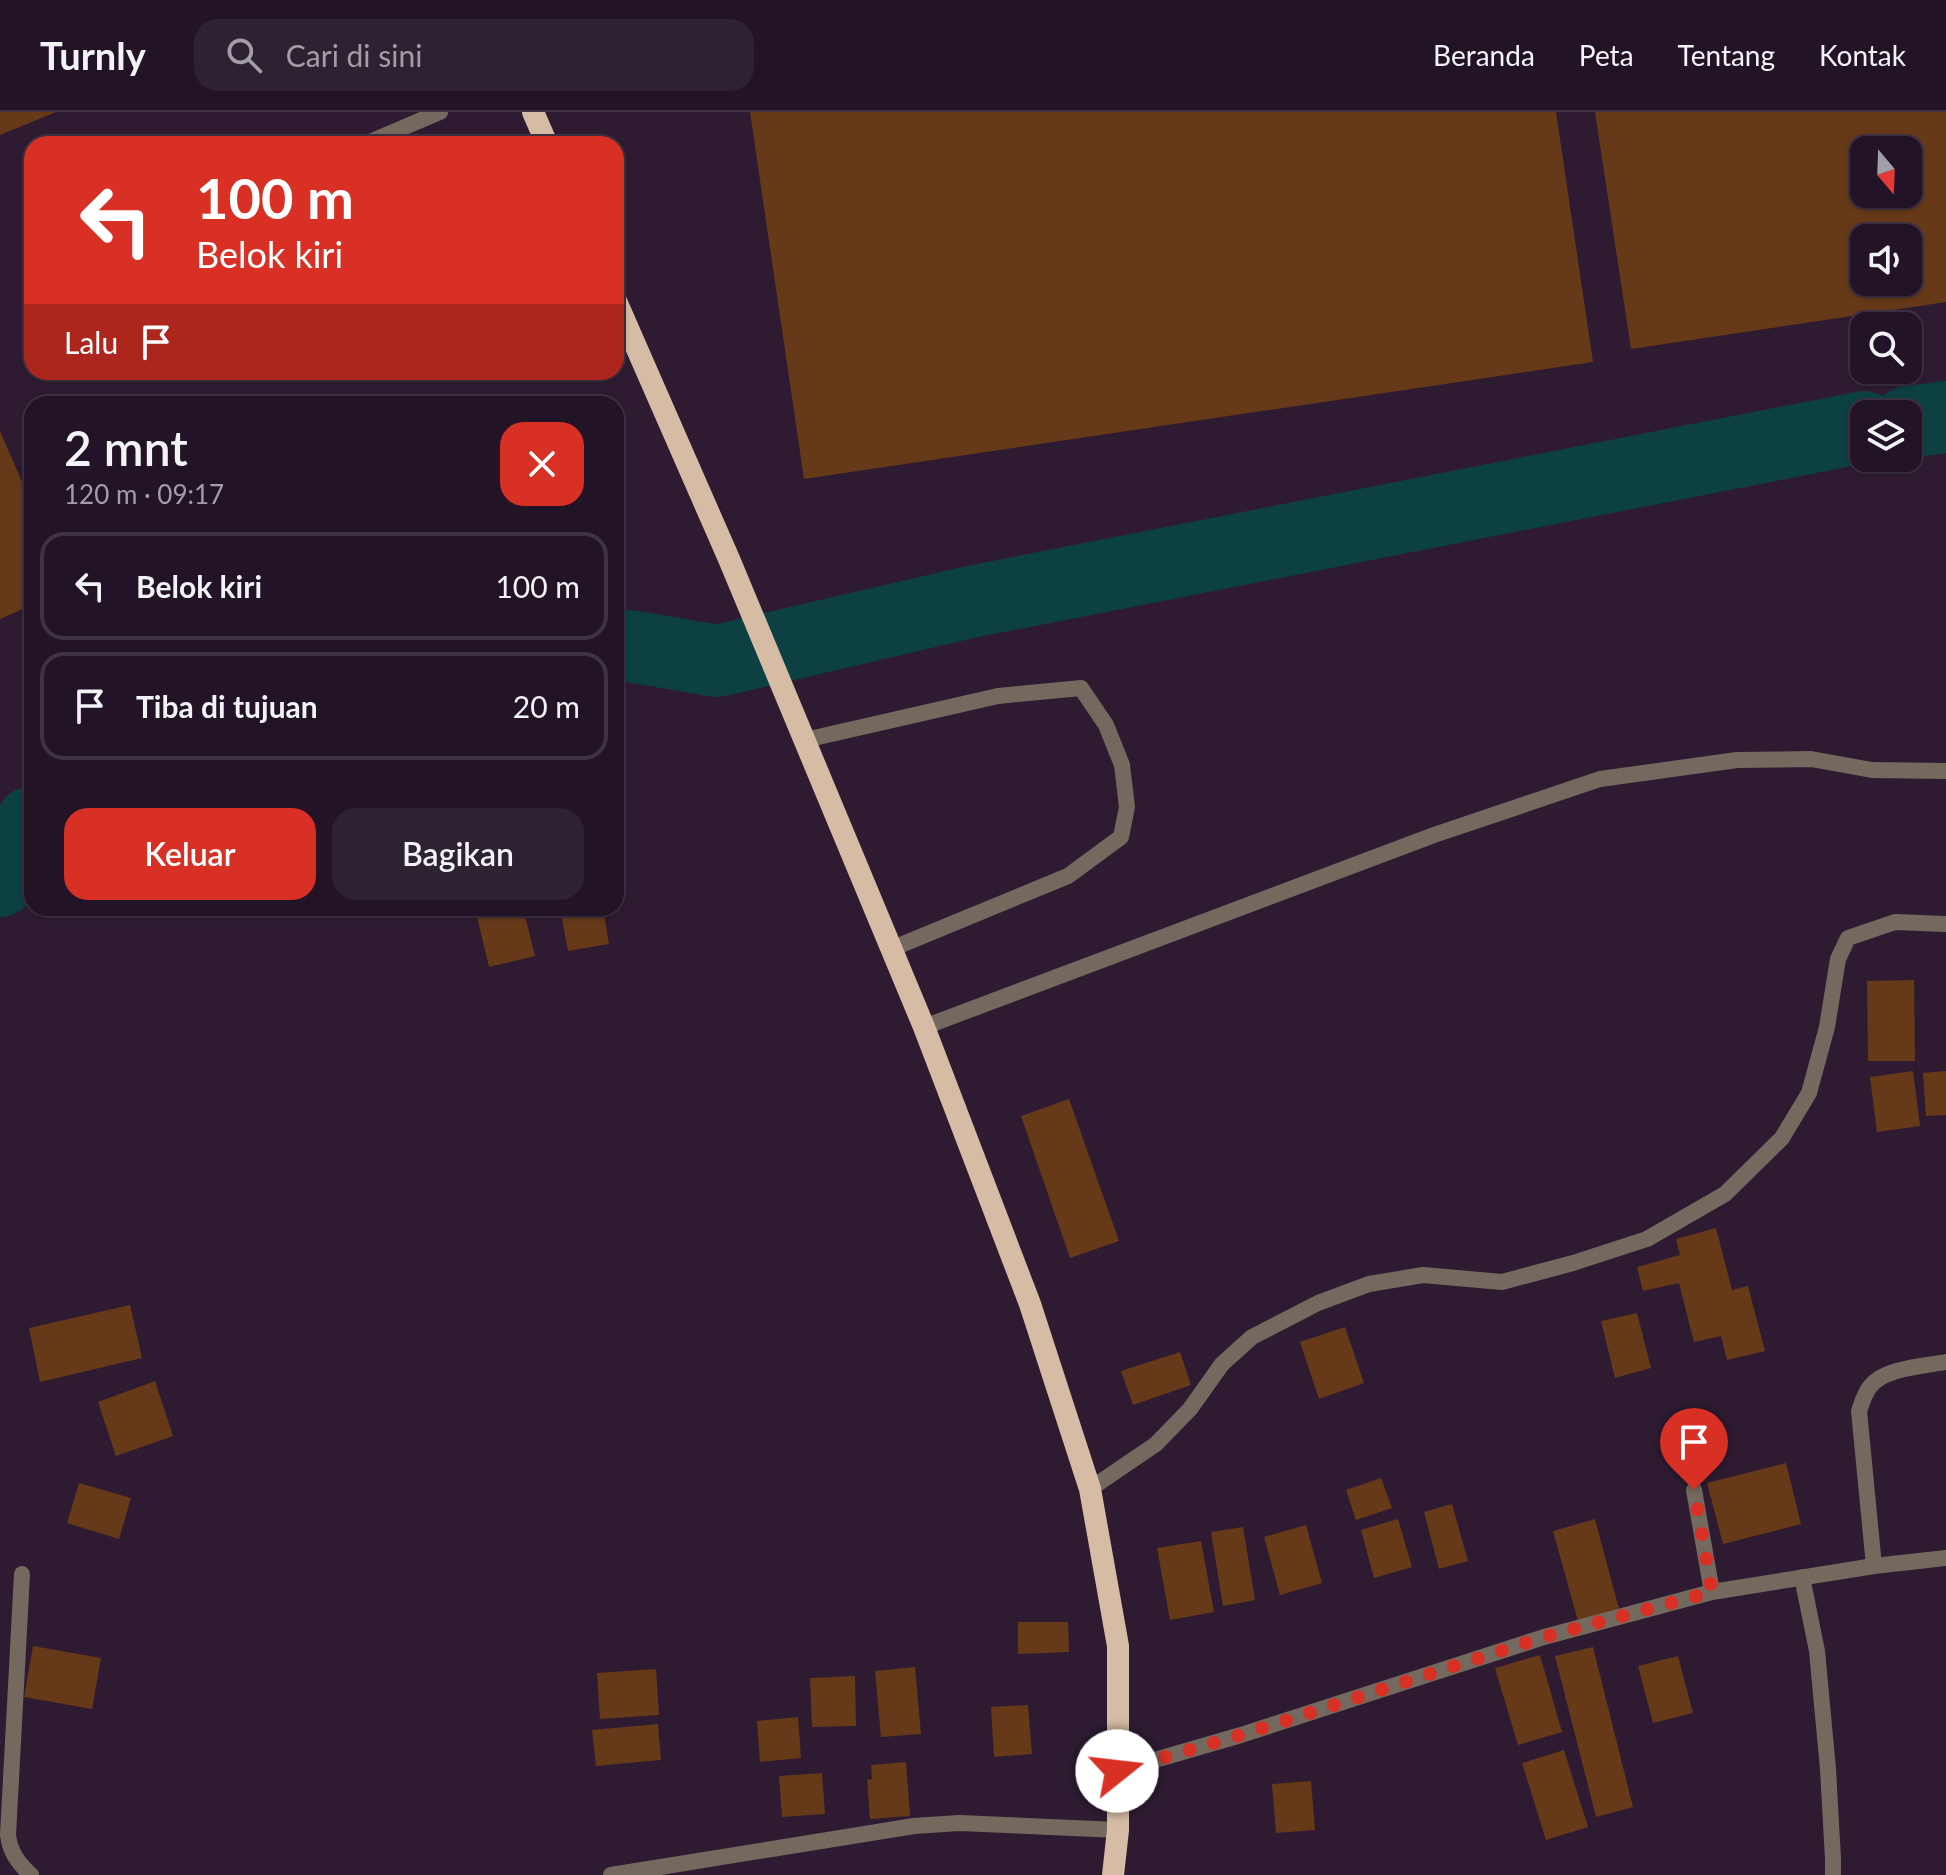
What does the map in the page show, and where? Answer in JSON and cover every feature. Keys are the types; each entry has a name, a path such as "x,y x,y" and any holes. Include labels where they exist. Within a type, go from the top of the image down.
{"highway":[{"path":"533,112 544,136"},
{"path":"624,319 729,559 924,1027 1030,1304 1090,1489 1118,1646 1118,1830 1113,1875"}],"street":[{"path":"384,136 440,112"},
{"path":"805,740 998,696 1081,688 1106,725 1122,765 1127,807 1121,837 1068,876 891,949"},
{"path":"924,1027 1434,835 1600,779 1737,760 1811,759 1872,770 1946,771"},
{"path":"1090,1489 1156,1444 1190,1409 1222,1364 1252,1337 1318,1303 1369,1284 1423,1275 1502,1282 1573,1263 1647,1239 1725,1194 1782,1138 1809,1093 1827,1027 1838,959 1848,938 1895,922 1946,924"},
{"path":"1874,1566 1859,1411 1863,1398 1870,1385 1886,1374 1946,1362"},
{"path":"1694,1490 1712,1592"},
{"path":"1117,1771 1241,1735 1544,1637 1712,1592 1874,1566 1946,1558"},
{"path":"22,1574 4,1834 16,1858 31,1875"},
{"path":"1802,1577 1817,1651 1828,1769 1833,1875"},
{"path":"611,1875 914,1826 959,1823 1118,1830"}],"building":[{"path":"0,112 56,112 0,135"},
{"path":"750,112 1556,112 1593,362 804,479"},
{"path":"1595,112 1946,112 1946,302 1879,312 1850,312 1850,316 1631,349"},
{"path":"0,431 24,486 24,608 0,619"},
{"path":"477,916 525,916 535,956 489,967"},
{"path":"561,916 604,916 609,944 568,951"},
{"path":"1914,980 1915,1061 1868,1061 1867,981"},
{"path":"1913,1071 1920,1126 1877,1132 1870,1077"},
{"path":"1946,1071 1946,1115 1926,1116 1923,1073"},
{"path":"1069,1099 1119,1241 1070,1258 1021,1116"},
{"path":"1716,1228 1732,1290 1748,1286 1765,1351 1727,1360 1721,1336 1694,1342 1679,1283 1643,1291 1637,1267 1680,1255 1676,1239"},
{"path":"130,1305 142,1358 40,1382 29,1328"},
{"path":"1637,1313 1651,1368 1615,1378 1601,1321"},
{"path":"1345,1327 1364,1383 1319,1399 1300,1342"},
{"path":"1180,1352 1191,1385 1133,1405 1121,1371"},
{"path":"155,1381 173,1436 116,1456 98,1402"},
{"path":"1786,1463 1801,1524 1723,1544 1707,1483"},
{"path":"1381,1478 1392,1508 1356,1520 1346,1490"},
{"path":"79,1483 131,1498 119,1539 67,1523"},
{"path":"1452,1504 1468,1561 1439,1569 1424,1512"},
{"path":"1398,1519 1412,1567 1374,1578 1361,1530"},
{"path":"1595,1519 1619,1609 1578,1621 1553,1531"},
{"path":"1306,1525 1322,1583 1280,1595 1264,1537"},
{"path":"1243,1527 1255,1600 1223,1606 1211,1532"},
{"path":"1201,1541 1214,1612 1170,1620 1157,1548"},
{"path":"1018,1622 1068,1622 1069,1652 1018,1654"},
{"path":"33,1646 101,1658 92,1709 24,1697"},
{"path":"1593,1647 1633,1807 1596,1817 1555,1656"},
{"path":"1540,1655 1562,1732 1518,1745 1495,1668"},
{"path":"1678,1656 1693,1713 1653,1723 1638,1666"},
{"path":"915,1667 921,1734 881,1737 875,1671"},
{"path":"656,1669 659,1715 600,1719 597,1673"},
{"path":"855,1676 856,1726 812,1727 810,1678"},
{"path":"1028,1705 1032,1754 994,1757 991,1707"},
{"path":"798,1717 801,1758 760,1762 757,1721"},
{"path":"658,1724 661,1760 596,1766 592,1730"},
{"path":"1564,1750 1588,1827 1546,1840 1522,1763"},
{"path":"906,1762 910,1816 870,1819 867,1780 872,1779 871,1765"},
{"path":"822,1773 825,1814 782,1817 779,1776"},
{"path":"1311,1781 1315,1830 1276,1833 1272,1784"}],"waterway":[{"path":"1922,420 1946,417"},
{"path":"624,646 717,661 970,602 1850,430"},
{"path":"0,881 24,837"}],"route":[{"path":"1117,1771 1241,1735 1544,1637 1712,1592 1694,1490"}]}
